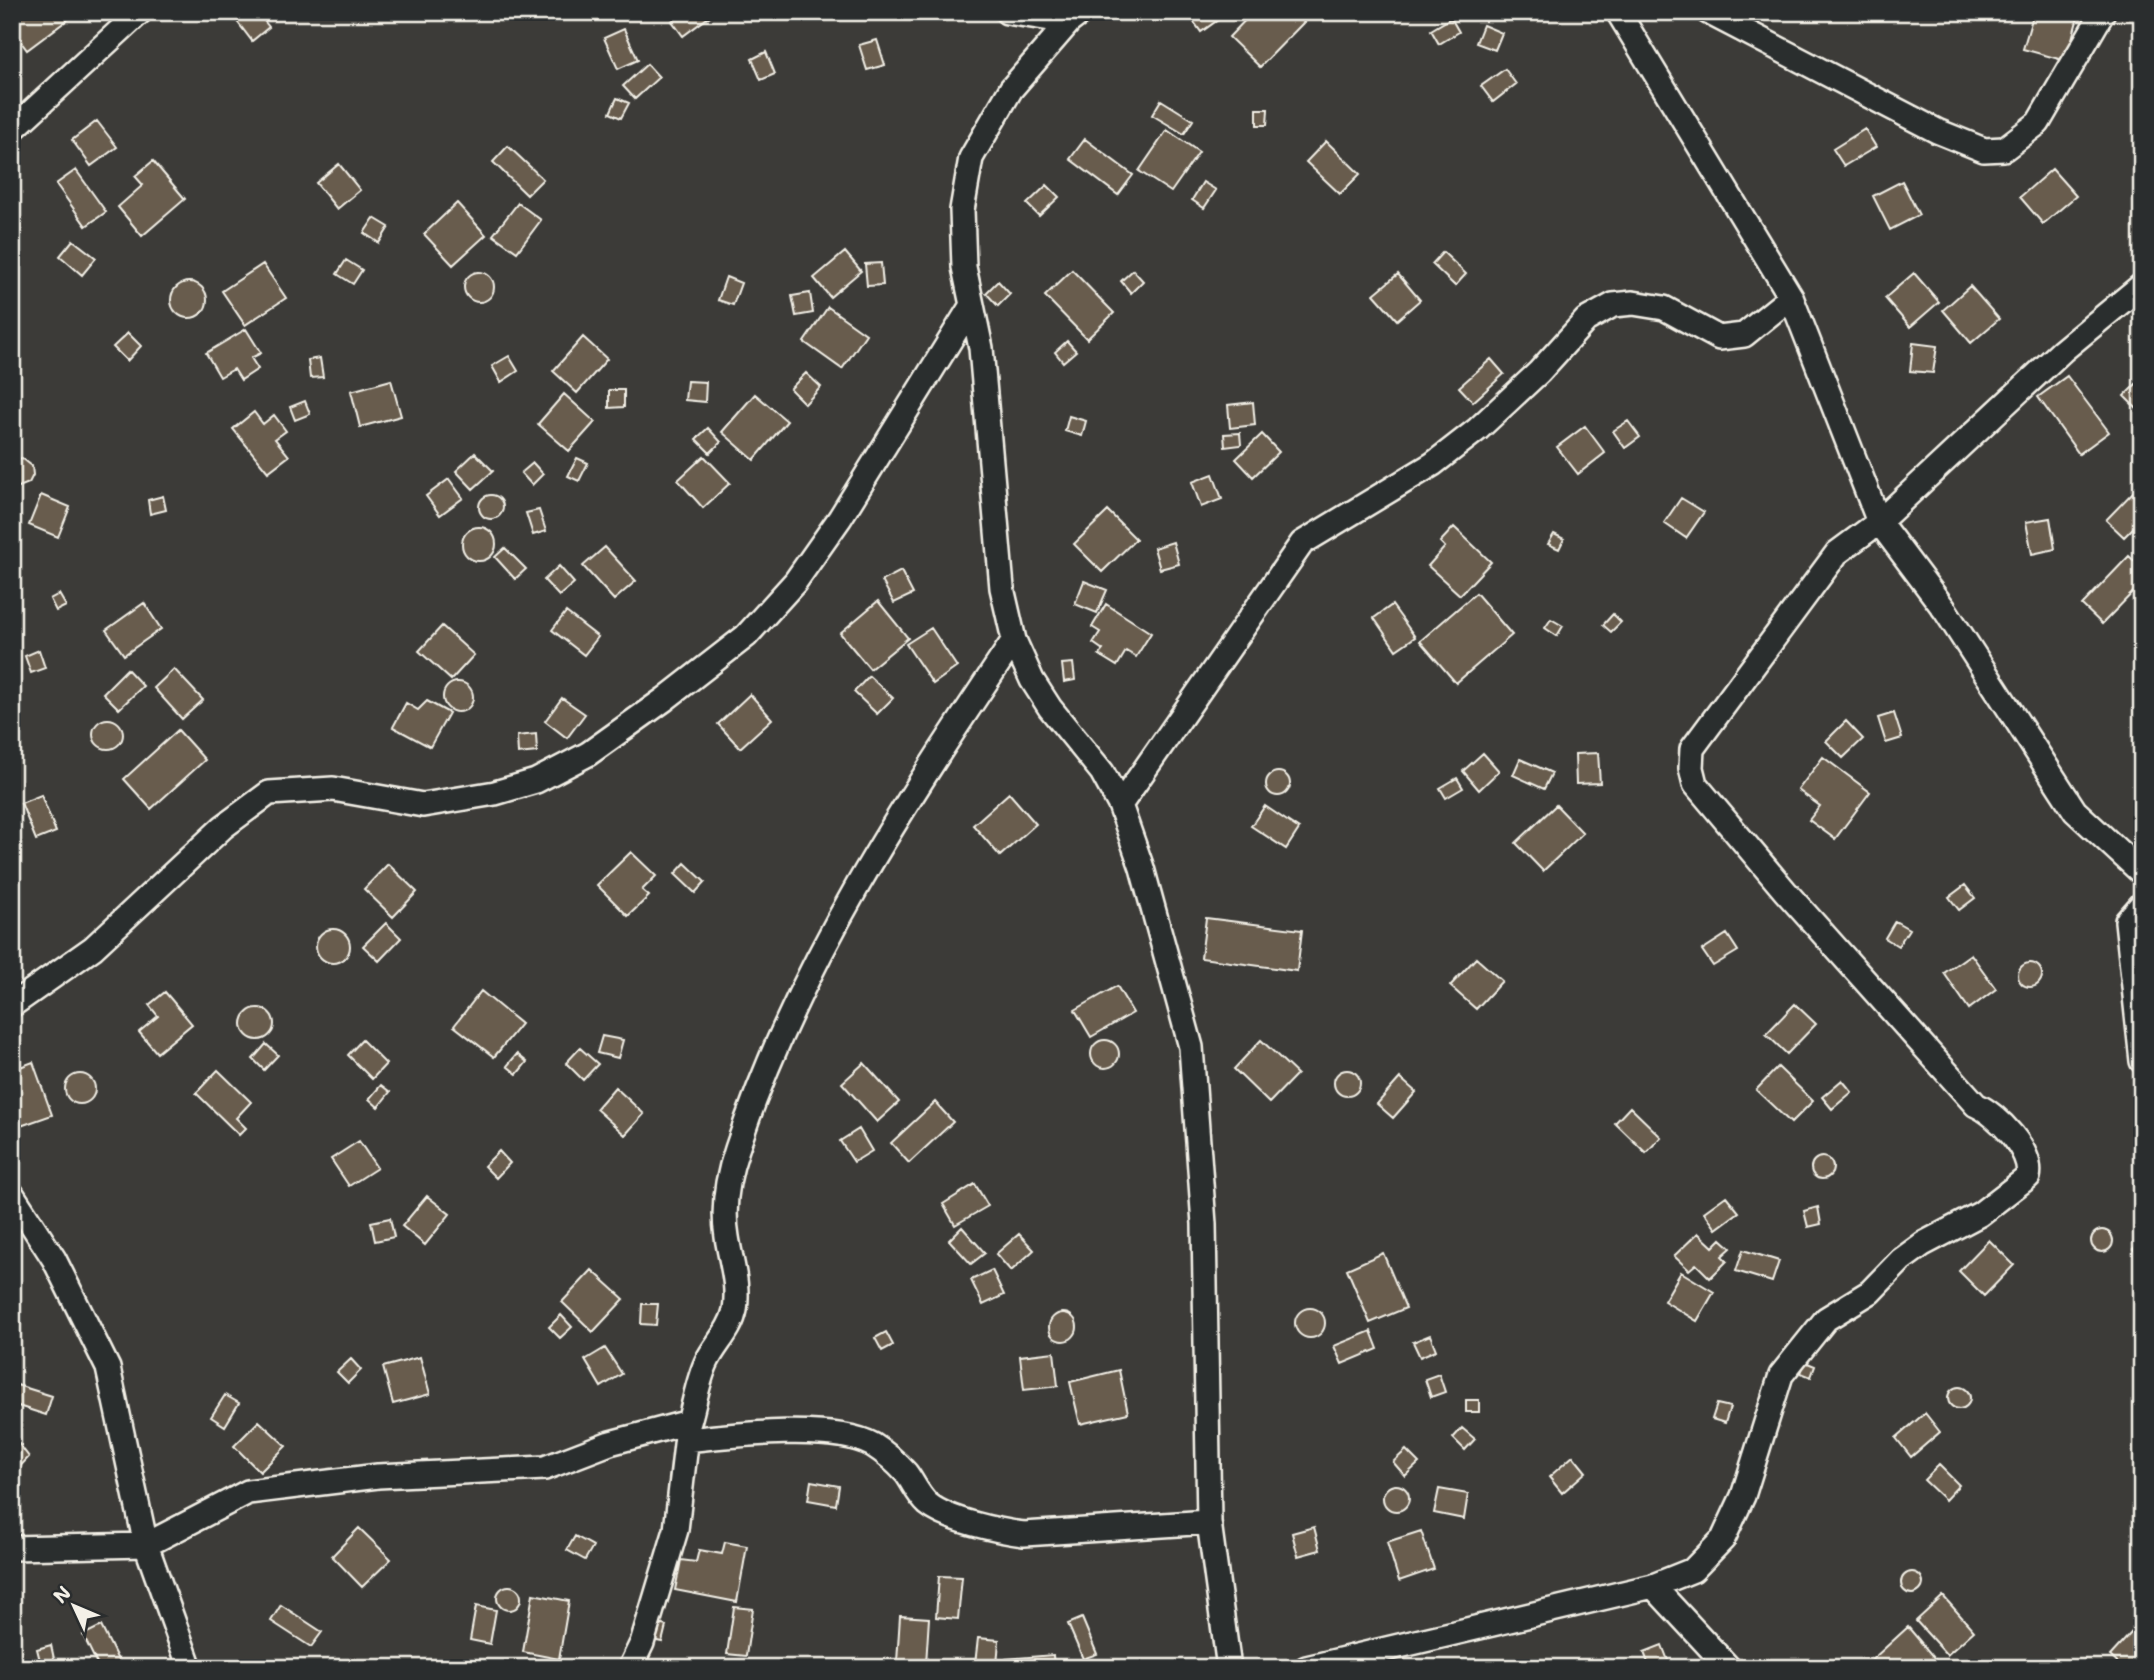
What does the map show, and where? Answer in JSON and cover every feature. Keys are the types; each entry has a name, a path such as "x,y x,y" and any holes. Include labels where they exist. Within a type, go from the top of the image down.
{"street":[{"path":"12,130 140,12"},
{"path":"1007,12 1076,17"},
{"path":"1618,12 1791,297 1880,522 1945,610 2075,811 2142,873"},
{"path":"1708,12 1937,131 1984,150 2004,149 2038,123 2103,12"},
{"path":"1076,17 1011,89 971,158 962,210 964,268 982,348 1002,588 1014,639 1044,699 1101,772 1119,805 1142,868 1191,1047 1204,1224 1209,1522 1229,1668"},
{"path":"1306,1668 1653,1586 1693,1570 1723,1539 1743,1496 1781,1375 1826,1319 1870,1292 1901,1260 1923,1244 1980,1214 2028,1177 2030,1167 2027,1157 1992,1112 1976,1105 1776,880 1695,784 1691,768 1692,749 1837,553 1880,522 2062,351 2142,285"},
{"path":"1119,805 1302,543 1442,457 1539,372 1586,320 1613,305 1633,303 1664,308 1719,338 1735,337 1744,335 1791,297"},
{"path":"12,1004 93,948 223,827 270,793 332,789 423,805 495,793 536,781 588,754 665,699 746,636 795,582 840,519 972,305"},
{"path":"630,1668 642,1643 676,1530 688,1431 707,1361 724,1338 734,1312 737,1278 727,1237 726,1188 737,1148 788,1020 838,915 915,787 1014,639"},
{"path":"2142,904 2127,921 2142,1061"},
{"path":"12,1194 54,1259 108,1368 146,1545 191,1668"},
{"path":"12,1548 146,1545 248,1492 378,1476 545,1468 610,1443 688,1431 851,1437 872,1445 888,1457 906,1473 927,1503 941,1512 1009,1532 1024,1534 1209,1522"},
{"path":"1653,1586 1730,1668"}],"building":[{"path":"23,12 78,12 27,50 12,30 12,20"},
{"path":"237,12 257,12 269,27 252,41 233,16"},
{"path":"684,12 707,12 710,16 683,36 672,21"},
{"path":"1187,12 1229,12 1201,32"},
{"path":"1253,12 1296,12 1305,21 1260,67 1229,37"},
{"path":"2034,12 2061,12 2078,17 2066,61 2023,49"},
{"path":"1451,18 1459,32 1439,44 1431,30"},
{"path":"1483,25 1502,33 1495,50 1476,43"},
{"path":"624,29 638,60 618,69 604,38"},
{"path":"877,40 885,65 867,70 859,45"},
{"path":"766,52 775,74 761,80 752,59"},
{"path":"647,64 659,77 635,99 623,86"},
{"path":"1505,69 1516,84 1493,102 1481,86"},
{"path":"617,98 629,103 621,118 610,113"},
{"path":"1161,100 1193,120 1184,134 1152,115"},
{"path":"1257,109 1268,109 1267,125 1257,125"},
{"path":"97,121 117,147 91,166 72,140"},
{"path":"1865,129 1876,147 1844,166 1833,149"},
{"path":"1167,130 1199,152 1171,192 1139,171"},
{"path":"1085,139 1133,175 1118,195 1070,159"},
{"path":"1326,141 1360,174 1340,194 1306,162"},
{"path":"508,146 543,179 527,195 493,162"},
{"path":"153,161 185,199 142,236 118,207 143,185 135,176"},
{"path":"339,164 360,190 337,209 316,183"},
{"path":"2052,169 2076,196 2043,224 2020,197"},
{"path":"76,170 106,212 86,226 56,184"},
{"path":"1902,181 1919,215 1890,230 1873,196"},
{"path":"1203,182 1216,190 1204,208 1192,200"},
{"path":"1047,185 1059,197 1039,216 1027,204"},
{"path":"457,203 486,235 453,265 424,234"},
{"path":"518,203 541,220 517,252 493,235"},
{"path":"374,218 389,227 379,243 364,233"},
{"path":"73,240 96,258 82,275 60,256"},
{"path":"845,252 861,271 830,297 814,278"},
{"path":"1443,252 1466,274 1455,286 1432,264"},
{"path":"346,260 362,270 353,284 337,274"},
{"path":"881,263 883,285 867,286 865,264"},
{"path":"263,264 286,298 245,325 222,291"},
{"path":"1072,270 1114,313 1087,339 1045,296"},
{"path":"1133,270 1143,281 1131,293 1121,281"},
{"path":"479,272 485,273 493,281 493,293 485,301 479,302 473,301 465,293 464,287 465,281 473,273"},
{"path":"1914,273 1939,302 1910,327 1885,298"},
{"path":"1398,274 1420,300 1397,320 1374,294"},
{"path":"726,277 741,283 733,305 718,300"},
{"path":"998,281 1010,294 998,306 986,293"},
{"path":"189,282 202,287 207,300 202,313 189,318 176,313 171,300 176,287"},
{"path":"1970,286 1999,319 1971,343 1943,310"},
{"path":"810,293 813,313 796,316 792,296"},
{"path":"828,307 866,334 842,369 804,342"},
{"path":"246,329 261,353 251,358 258,369 241,380 234,369 220,377 206,353"},
{"path":"128,333 141,346 127,361 113,347"},
{"path":"583,337 607,359 577,393 553,371"},
{"path":"1067,341 1076,351 1063,362 1055,352"},
{"path":"1913,343 1937,346 1933,373 1910,371"},
{"path":"509,356 518,371 501,382 492,366"},
{"path":"320,358 323,377 310,378 308,360"},
{"path":"1491,359 1504,374 1473,402 1459,387"},
{"path":"806,373 821,387 805,404 790,389"},
{"path":"2067,376 2109,432 2079,454 2038,397"},
{"path":"391,380 401,416 360,427 351,391"},
{"path":"2140,380 2142,406 2138,410 2124,396"},
{"path":"687,381 706,382 705,402 685,400"},
{"path":"609,390 624,390 624,407 609,408"},
{"path":"564,394 595,422 569,451 538,424"},
{"path":"755,394 787,421 754,460 722,432"},
{"path":"305,401 310,414 295,420 290,407"},
{"path":"1253,402 1255,425 1230,428 1228,405"},
{"path":"254,412 263,424 274,415 286,431 275,439 289,456 268,472 233,429"},
{"path":"1069,416 1086,421 1082,436 1065,431"},
{"path":"1628,421 1640,437 1625,448 1613,431"},
{"path":"1585,426 1605,453 1578,474 1557,447"},
{"path":"708,428 721,442 710,453 696,439"},
{"path":"1240,433 1241,445 1225,447 1224,434"},
{"path":"1262,434 1279,452 1253,477 1236,459"},
{"path":"475,453 493,471 473,489 456,471"},
{"path":"704,456 730,483 703,508 678,480"},
{"path":"22,458 32,466 33,475 29,483 19,487 12,485 12,460"},
{"path":"577,458 588,463 579,481 568,476"},
{"path":"533,463 543,474 532,485 521,473"},
{"path":"1213,474 1222,499 1201,507 1192,482"},
{"path":"449,479 463,498 440,515 426,496"},
{"path":"2137,488 2142,494 2142,519 2124,537 2106,520"},
{"path":"41,495 70,507 58,537 29,525"},
{"path":"491,495 499,499 503,507 499,515 491,519 483,515 479,507 483,499"},
{"path":"163,496 166,510 150,514 148,500"},
{"path":"1681,498 1704,512 1686,538 1664,523"},
{"path":"539,510 546,531 533,535 526,513"},
{"path":"1108,511 1136,539 1102,572 1074,544"},
{"path":"2050,518 2055,549 2032,554 2026,522"},
{"path":"479,527 491,532 496,544 491,556 479,561 467,556 462,544 467,532"},
{"path":"1454,527 1491,562 1460,595 1428,566 1445,547 1440,542"},
{"path":"1554,534 1564,539 1559,549 1548,544"},
{"path":"1173,542 1179,564 1160,569 1154,548"},
{"path":"605,547 636,581 614,600 583,566"},
{"path":"505,548 526,569 515,579 495,557"},
{"path":"2129,556 2142,568 2142,583 2102,624 2082,605"},
{"path":"559,566 574,583 559,596 544,580"},
{"path":"901,571 913,594 894,603 882,581"},
{"path":"1084,581 1107,590 1097,613 1075,604"},
{"path":"1476,593 1512,635 1456,683 1420,641"},
{"path":"59,594 66,606 56,611 50,599"},
{"path":"878,601 908,638 870,669 840,633"},
{"path":"144,603 161,629 124,655 106,630"},
{"path":"1106,604 1151,633 1136,657 1126,651 1117,666 1099,655 1103,650 1093,643 1100,632 1092,627"},
{"path":"1392,605 1415,637 1396,650 1374,618"},
{"path":"566,612 598,637 584,655 552,630"},
{"path":"1613,614 1621,622 1611,632 1603,625"},
{"path":"1551,619 1563,626 1557,636 1545,628"},
{"path":"442,626 474,655 451,680 419,651"},
{"path":"931,628 957,667 933,684 906,644"},
{"path":"39,650 45,668 31,673 25,656"},
{"path":"1073,663 1075,680 1064,682 1062,664"},
{"path":"127,669 143,686 119,709 103,693"},
{"path":"174,669 203,700 182,719 154,688"},
{"path":"869,676 893,698 877,714 854,692"},
{"path":"458,682 469,686 473,697 469,708 458,712 447,708 443,697 447,686"},
{"path":"750,694 772,719 740,748 718,724"},
{"path":"562,698 585,714 567,738 545,721"},
{"path":"427,701 449,713 430,747 393,727 406,703 418,710"},
{"path":"1894,713 1902,738 1886,743 1878,718"},
{"path":"108,719 119,723 123,734 119,745 108,749 97,745 93,734 97,723"},
{"path":"1846,721 1863,739 1843,758 1826,741"},
{"path":"178,730 205,760 151,809 124,779"},
{"path":"536,734 537,752 518,754 517,736"},
{"path":"1483,753 1499,771 1479,790 1463,771"},
{"path":"1598,753 1600,783 1576,784 1575,754"},
{"path":"1823,757 1870,792 1835,839 1809,820 1820,806 1798,790"},
{"path":"1520,759 1552,773 1544,789 1513,775"},
{"path":"1278,772 1287,775 1290,784 1287,793 1278,796 1269,793 1266,784 1269,775"},
{"path":"1457,778 1463,788 1446,798 1440,788"},
{"path":"1009,793 1036,824 1000,856 973,825"},
{"path":"41,795 56,832 36,840 21,803"},
{"path":"1556,805 1583,833 1543,871 1516,843"},
{"path":"1265,806 1299,829 1286,849 1251,826"},
{"path":"631,852 656,876 642,890 649,896 628,916 597,885"},
{"path":"685,863 705,882 695,893 675,874"},
{"path":"388,864 417,892 393,917 364,889"},
{"path":"1965,885 1975,898 1959,910 1949,897"},
{"path":"1206,918 1302,930 1297,971 1201,958"},
{"path":"1895,921 1909,929 1898,946 1885,938"},
{"path":"386,923 401,938 379,961 363,946"},
{"path":"333,929 345,934 350,946 345,958 333,963 321,958 316,946 321,934"},
{"path":"1727,934 1738,951 1713,966 1702,950"},
{"path":"1971,954 1996,989 1969,1009 1944,973"},
{"path":"1476,958 1502,981 1476,1009 1450,986"},
{"path":"2030,963 2038,967 2042,975 2038,983 2030,987 2022,983 2018,975 2022,967"},
{"path":"1117,986 1133,1013 1091,1037 1075,1010"},
{"path":"481,991 521,1024 494,1057 454,1026"},
{"path":"165,992 192,1024 157,1053 139,1032 158,1016 149,1005"},
{"path":"1795,1004 1816,1024 1787,1054 1766,1034"},
{"path":"258,1008 269,1013 274,1024 269,1035 258,1040 247,1035 242,1024 247,1013"},
{"path":"602,1036 623,1040 618,1058 597,1053"},
{"path":"362,1040 386,1064 372,1079 348,1055"},
{"path":"1105,1040 1115,1044 1119,1054 1115,1064 1105,1068 1095,1064 1091,1054 1095,1044"},
{"path":"1261,1040 1297,1074 1269,1103 1234,1069"},
{"path":"266,1044 278,1055 264,1070 253,1059"},
{"path":"580,1048 598,1064 583,1080 566,1063"},
{"path":"517,1054 527,1062 517,1074 507,1066"},
{"path":"33,1062 52,1115 12,1129 12,1070"},
{"path":"864,1063 899,1102 877,1122 842,1083"},
{"path":"1778,1067 1813,1101 1791,1123 1756,1090"},
{"path":"218,1070 251,1102 236,1118 246,1128 239,1135 196,1093"},
{"path":"1347,1070 1357,1073 1360,1083 1357,1093 1347,1096 1337,1093 1334,1083 1337,1073"},
{"path":"80,1074 91,1078 95,1089 91,1100 80,1104 69,1100 65,1089 69,1078"},
{"path":"1400,1078 1416,1092 1393,1118 1377,1104"},
{"path":"1842,1080 1852,1092 1832,1109 1822,1097"},
{"path":"381,1085 390,1092 378,1107 369,1099"},
{"path":"615,1087 644,1114 625,1135 596,1109"},
{"path":"935,1102 953,1122 909,1163 891,1143"},
{"path":"1630,1107 1661,1137 1646,1153 1615,1123"},
{"path":"859,1129 872,1151 854,1162 840,1141"},
{"path":"359,1141 377,1168 349,1186 331,1159"},
{"path":"499,1151 510,1163 496,1178 484,1166"},
{"path":"1822,1157 1830,1160 1833,1168 1830,1176 1822,1179 1814,1176 1811,1168 1814,1160"},
{"path":"975,1184 988,1206 955,1225 943,1204"},
{"path":"427,1196 450,1214 425,1245 402,1226"},
{"path":"1726,1196 1739,1212 1716,1229 1704,1212"},
{"path":"1818,1207 1821,1224 1808,1227 1804,1211"},
{"path":"390,1218 394,1237 375,1241 371,1222"},
{"path":"962,1227 985,1253 971,1264 949,1240"},
{"path":"2102,1230 2110,1233 2113,1241 2110,1249 2102,1252 2094,1249 2091,1241 2094,1233"},
{"path":"1698,1233 1713,1247 1721,1239 1731,1248 1722,1256 1727,1261 1710,1278 1696,1264 1689,1270 1674,1256"},
{"path":"1019,1234 1034,1250 1011,1271 996,1254"},
{"path":"1989,1240 2014,1265 1984,1296 1959,1271"},
{"path":"2142,1241 2142,1259 2133,1249"},
{"path":"1743,1250 1779,1261 1772,1282 1736,1271"},
{"path":"1383,1253 1406,1308 1370,1323 1347,1269"},
{"path":"592,1270 624,1299 593,1332 562,1302"},
{"path":"992,1270 1004,1295 983,1305 971,1280"},
{"path":"1681,1272 1714,1292 1697,1321 1664,1301"},
{"path":"642,1304 658,1304 656,1325 641,1324"},
{"path":"1310,1308 1316,1309 1324,1317 1324,1329 1316,1337 1310,1338 1304,1337 1296,1329 1295,1323 1296,1317 1304,1309"},
{"path":"1063,1313 1073,1317 1077,1327 1073,1337 1063,1341 1053,1337 1049,1327 1053,1317"},
{"path":"561,1315 572,1327 560,1338 549,1327"},
{"path":"1371,1331 1378,1349 1342,1364 1334,1346"},
{"path":"886,1332 893,1345 882,1351 875,1338"},
{"path":"1430,1335 1436,1350 1420,1357 1413,1342"},
{"path":"605,1348 622,1374 601,1387 585,1360"},
{"path":"1054,1352 1058,1386 1024,1390 1020,1356"},
{"path":"420,1357 430,1394 393,1404 383,1367"},
{"path":"351,1359 361,1370 348,1383 337,1372"},
{"path":"1805,1362 1815,1366 1811,1377 1801,1373"},
{"path":"1119,1370 1128,1413 1080,1424 1070,1382"},
{"path":"1439,1374 1445,1392 1431,1397 1425,1379"},
{"path":"17,1385 52,1396 46,1415 12,1404"},
{"path":"1959,1387 1967,1390 1970,1398 1967,1406 1959,1409 1951,1406 1948,1398 1951,1390"},
{"path":"225,1395 239,1403 225,1426 211,1417"},
{"path":"1466,1400 1479,1400 1479,1412 1466,1412"},
{"path":"1717,1404 1730,1407 1725,1423 1712,1419"},
{"path":"1925,1413 1940,1432 1911,1457 1896,1438"},
{"path":"259,1421 286,1446 260,1472 234,1446"},
{"path":"1462,1428 1475,1439 1465,1450 1453,1438"},
{"path":"12,1435 29,1457 12,1475"},
{"path":"1406,1450 1419,1463 1405,1476 1393,1462"},
{"path":"1573,1456 1586,1472 1562,1493 1549,1477"},
{"path":"1939,1465 1959,1485 1945,1500 1924,1480"},
{"path":"811,1481 839,1486 836,1505 808,1500"},
{"path":"1396,1485 1405,1489 1409,1498 1405,1507 1396,1511 1387,1507 1383,1498 1387,1489"},
{"path":"1439,1489 1468,1494 1464,1519 1434,1513"},
{"path":"1314,1527 1320,1550 1298,1556 1292,1533"},
{"path":"359,1528 391,1559 362,1587 332,1556"},
{"path":"1421,1531 1434,1569 1399,1581 1387,1542"},
{"path":"575,1536 593,1546 585,1560 567,1550"},
{"path":"725,1542 747,1546 737,1602 675,1590 681,1560 696,1562 699,1550 722,1554"},
{"path":"1912,1572 1922,1579 1923,1583 1916,1593 1912,1594 1902,1587 1901,1583 1908,1573"},
{"path":"939,1576 962,1577 958,1619 936,1617"},
{"path":"509,1586 520,1593 521,1598 514,1609 509,1610 498,1603 497,1598 504,1587"},
{"path":"533,1594 569,1601 559,1659 523,1652"},
{"path":"1943,1596 1974,1631 1947,1655 1916,1621"},
{"path":"281,1605 322,1632 311,1647 271,1621"},
{"path":"476,1606 496,1610 490,1644 470,1640"},
{"path":"734,1607 753,1609 746,1656 727,1654"},
{"path":"900,1616 929,1618 926,1664 897,1662"},
{"path":"1082,1618 1097,1654 1083,1659 1068,1624"},
{"path":"651,1622 666,1626 662,1642 647,1639"},
{"path":"2141,1622 2142,1652 2128,1668 2123,1668 2110,1656"},
{"path":"101,1626 121,1666 117,1668 99,1668 83,1635"},
{"path":"1908,1627 1935,1659 1924,1668 1863,1668"},
{"path":"978,1638 999,1640 997,1666 975,1664"},
{"path":"51,1645 56,1668 42,1668 37,1649"},
{"path":"1662,1645 1669,1663 1650,1668 1644,1652"},
{"path":"1053,1655 1054,1668 1006,1668 1006,1659"},
{"path":"1820,1660 1838,1662 1837,1668 1819,1668"}]}
